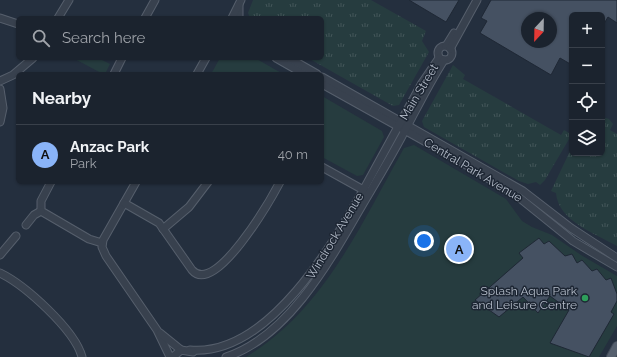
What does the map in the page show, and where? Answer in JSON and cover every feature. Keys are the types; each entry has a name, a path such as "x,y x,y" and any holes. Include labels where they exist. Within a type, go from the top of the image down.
{"main road":[{"path":"611,357 616,346"}],"street":[{"path":"59,16 68,0"},
{"path":"146,16 155,0"},
{"path":"448,47 472,0"},
{"path":"448,47 452,56 442,59 438,50 448,47 478,0"},
{"path":"233,16 240,3"},
{"path":"239,16 240,3"},
{"path":"0,18 16,23"},
{"name":"Main Street","path":"403,126 442,59"},
{"path":"0,81 13,74 30,60"},
{"path":"115,72 121,60"},
{"path":"198,72 205,60"},
{"path":"280,60 300,72"},
{"path":"292,60 314,72"},
{"name":"Central Park Avenue","path":"324,78 516,195 573,241 617,267"},
{"name":"Central Park Avenue","path":"324,85 523,191 564,223 617,258"},
{"path":"0,89 3,108 0,122"},
{"name":"Windrock Avenue","path":"227,357 243,350 267,333 302,299 330,260 403,126"},
{"path":"324,168 366,192"},
{"path":"41,211 40,203 50,184"},
{"path":"135,184 102,243 103,251 157,330 171,357 181,350 157,330"},
{"path":"163,229 189,207 206,184"},
{"path":"124,203 152,218 163,229 195,274 201,276 207,275 247,237 279,184"},
{"name":"Windrock Avenue","path":"181,350 206,353 230,348 251,337 274,319 301,290 320,265 366,192"},
{"path":"26,225 34,215 41,211"},
{"path":"41,211 88,239 102,243"},
{"path":"0,255 16,236"},
{"path":"590,240 617,253"},
{"path":"0,273 27,290 47,308 64,328 82,357"},
{"path":"190,350 198,357"}],"green space":[{"path":"253,0 371,0 426,31 422,41 429,52 399,105 393,106 312,60 324,60 324,16 249,16 248,13"},
{"path":"77,60 102,60 110,64 106,72 99,72"},
{"path":"219,60 258,60 280,72 212,72"},
{"path":"453,65 465,75 463,79 561,135 564,130 569,133 569,139 545,180 540,185 536,182 528,184 519,181 424,127 422,121"},
{"path":"324,97 382,131 384,137 363,175 357,176 324,158"},
{"path":"605,118 609,119 613,124 610,130 617,134 617,246 579,226 563,211 558,203 556,193 551,191 569,153 569,156 605,156"},
{"path":"414,145 506,199 522,221 532,227 552,235 581,255 617,276 617,326 599,357 246,357 273,338 298,315 319,290 356,235 404,148"}],"building":[{"path":"409,0 459,0 446,22"},
{"path":"491,0 617,0 617,23 608,17 605,22 605,12 569,12 569,63 560,58 551,75 480,33 487,21 481,18"},
{"name":"Splash Aqua Park and Leisure Centre","path":"539,238 544,244 549,241 565,256 572,254 577,263 582,260 592,271 597,269 606,280 611,278 617,294 617,301 611,312 614,314 589,357 550,343 569,310 550,296 538,313 523,297 499,317 475,300 523,258 519,253"}],"place":[{"name":"Anzac Park","path":"459,249"},
{"name":"Splash Aqua Park and Leisure Centre","path":"585,298"}]}
